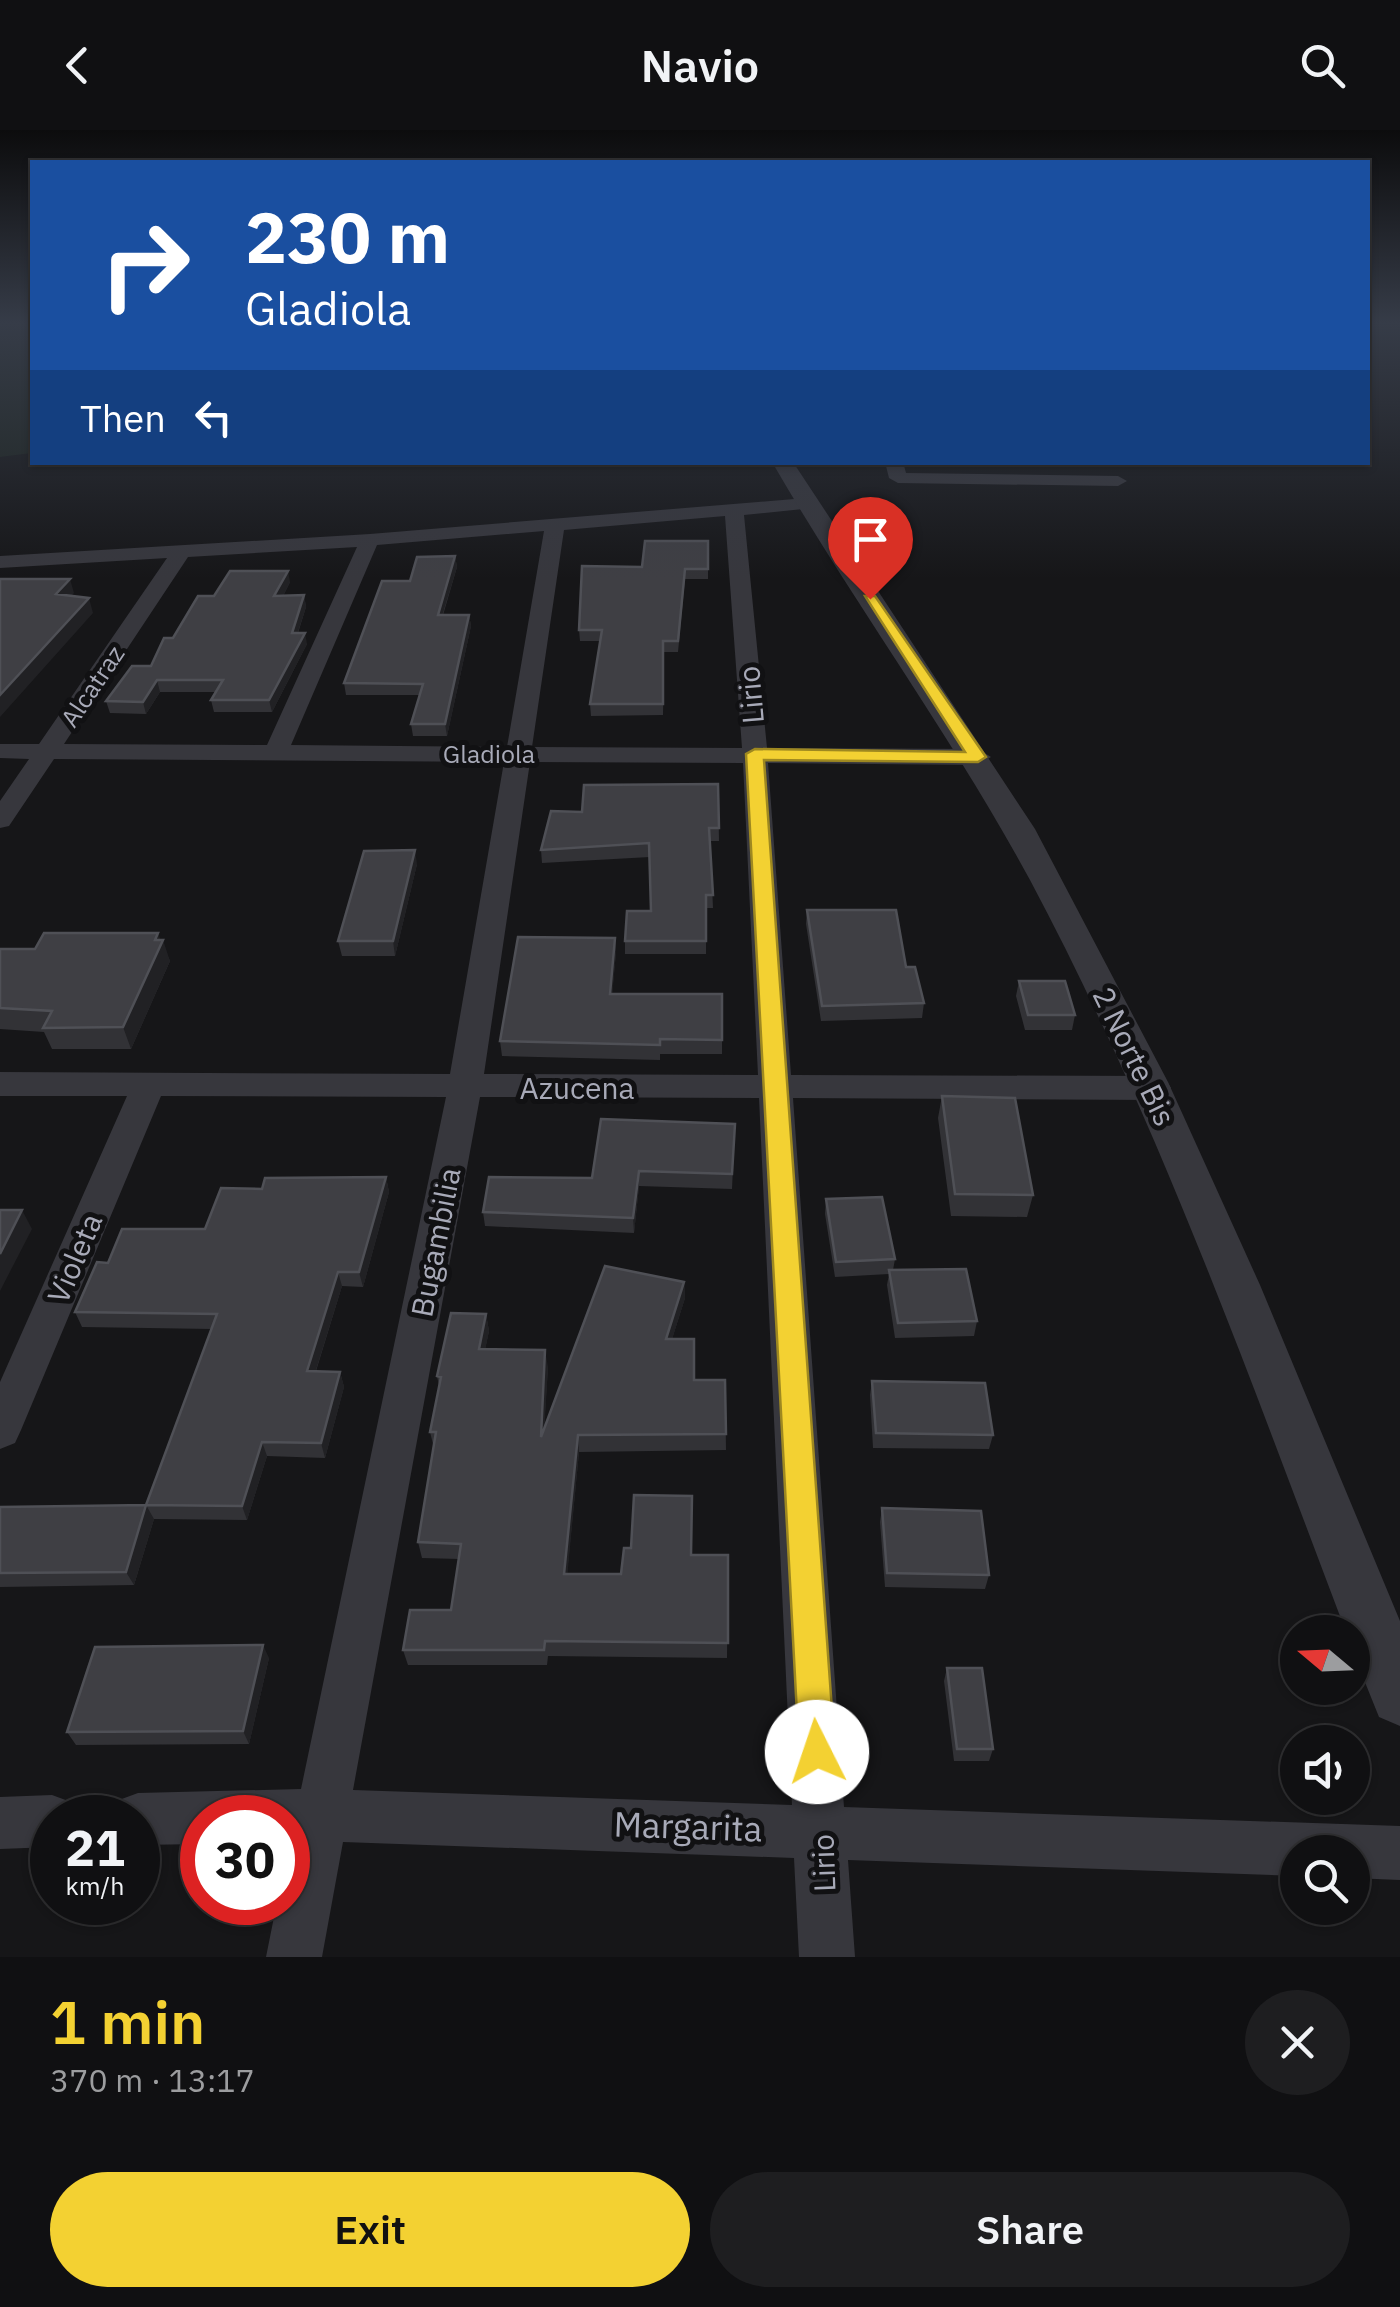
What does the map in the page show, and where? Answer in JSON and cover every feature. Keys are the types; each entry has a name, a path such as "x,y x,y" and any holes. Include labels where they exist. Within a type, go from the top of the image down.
{"street":[{"name":"2 Norte Bis","path":"784,465 806,504 978,757 1154,1088 1253,1322 1400,1696"},
{"path":"895,465 898,478 1122,488 1110,465"},
{"path":"0,562 370,540 806,504"},
{"name":"Lirio","path":"734,511 755,754 827,1957"},
{"name":"Bugambilia","path":"294,1957 465,1087 555,523"},
{"path":"276,752 370,540"},
{"name":"Alcatraz","path":"0,820 182,551"},
{"name":"Gladiola","path":"0,751 978,757"},
{"name":"Azucena","path":"0,1084 1154,1088"},
{"name":"Violeta","path":"0,1430 148,1086"},
{"name":"Margarita","path":"310,1815 822,1830 1400,1853"},
{"path":"0,1823 30,1822"}],"shaded area":[{"path":"0,409 30,409 30,453 0,457"}],"building":[{"path":"645,541 708,541 708,569 685,569 678,641 663,641 663,704 590,704 602,630 579,630 582,566 642,567"},
{"path":"455,556 438,615 469,615 445,724 411,724 423,684 344,683 382,581 410,581 417,557"},
{"path":"230,571 288,571 274,596 304,595 292,633 305,633 269,700 211,700 223,680 157,680 143,702 106,701 132,666 151,666 164,638 173,638 198,596 214,596"},
{"path":"0,579 70,579 56,594 89,598 0,695"},
{"path":"718,784 719,828 709,828 713,895 706,895 706,941 625,941 627,911 651,911 649,843 541,850 551,811 582,812 584,785"},
{"path":"415,850 393,941 338,941 364,851"},
{"path":"807,910 896,910 906,967 915,967 924,1003 822,1006"},
{"path":"44,933 158,933 155,940 163,940 123,1027 43,1028 52,1011 0,1008 0,949 35,949"},
{"path":"518,937 615,938 610,994 722,994 722,1040 660,1039 660,1045 500,1041"},
{"path":"1019,981 1065,981 1075,1015 1028,1015"},
{"path":"942,1096 1015,1098 1033,1195 955,1194"},
{"path":"601,1119 735,1124 732,1174 639,1171 633,1218 483,1212 489,1177 592,1178"},
{"path":"386,1177 359,1272 338,1272 307,1371 340,1372 321,1443 262,1442 242,1506 146,1505 217,1314 75,1312 97,1262 108,1263 122,1229 205,1229 221,1188 262,1189 265,1178"},
{"path":"882,1197 895,1259 836,1262 826,1199"},
{"path":"0,1210 22,1210 0,1254"},
{"path":"605,1266 684,1282 666,1339 694,1339 694,1380 725,1380 726,1434 578,1435 564,1574 621,1574 624,1548 631,1548 634,1495 692,1496 691,1555 728,1555 728,1643 545,1641 544,1650 403,1650 410,1610 451,1610 461,1544 418,1542 436,1432 430,1432 441,1377 437,1376 451,1313 486,1314 479,1349 545,1350 541,1437"},
{"path":"966,1269 977,1321 898,1323 889,1270"},
{"path":"872,1381 985,1383 993,1435 876,1433"},
{"path":"146,1505 126,1572 0,1573 0,1507"},
{"path":"882,1508 981,1511 989,1575 887,1573"},
{"path":"263,1645 243,1731 67,1732 95,1647"},
{"path":"947,1668 982,1668 993,1749 957,1749"}],"route":[{"path":"817,1752 755,754 978,757 870,599"}]}
